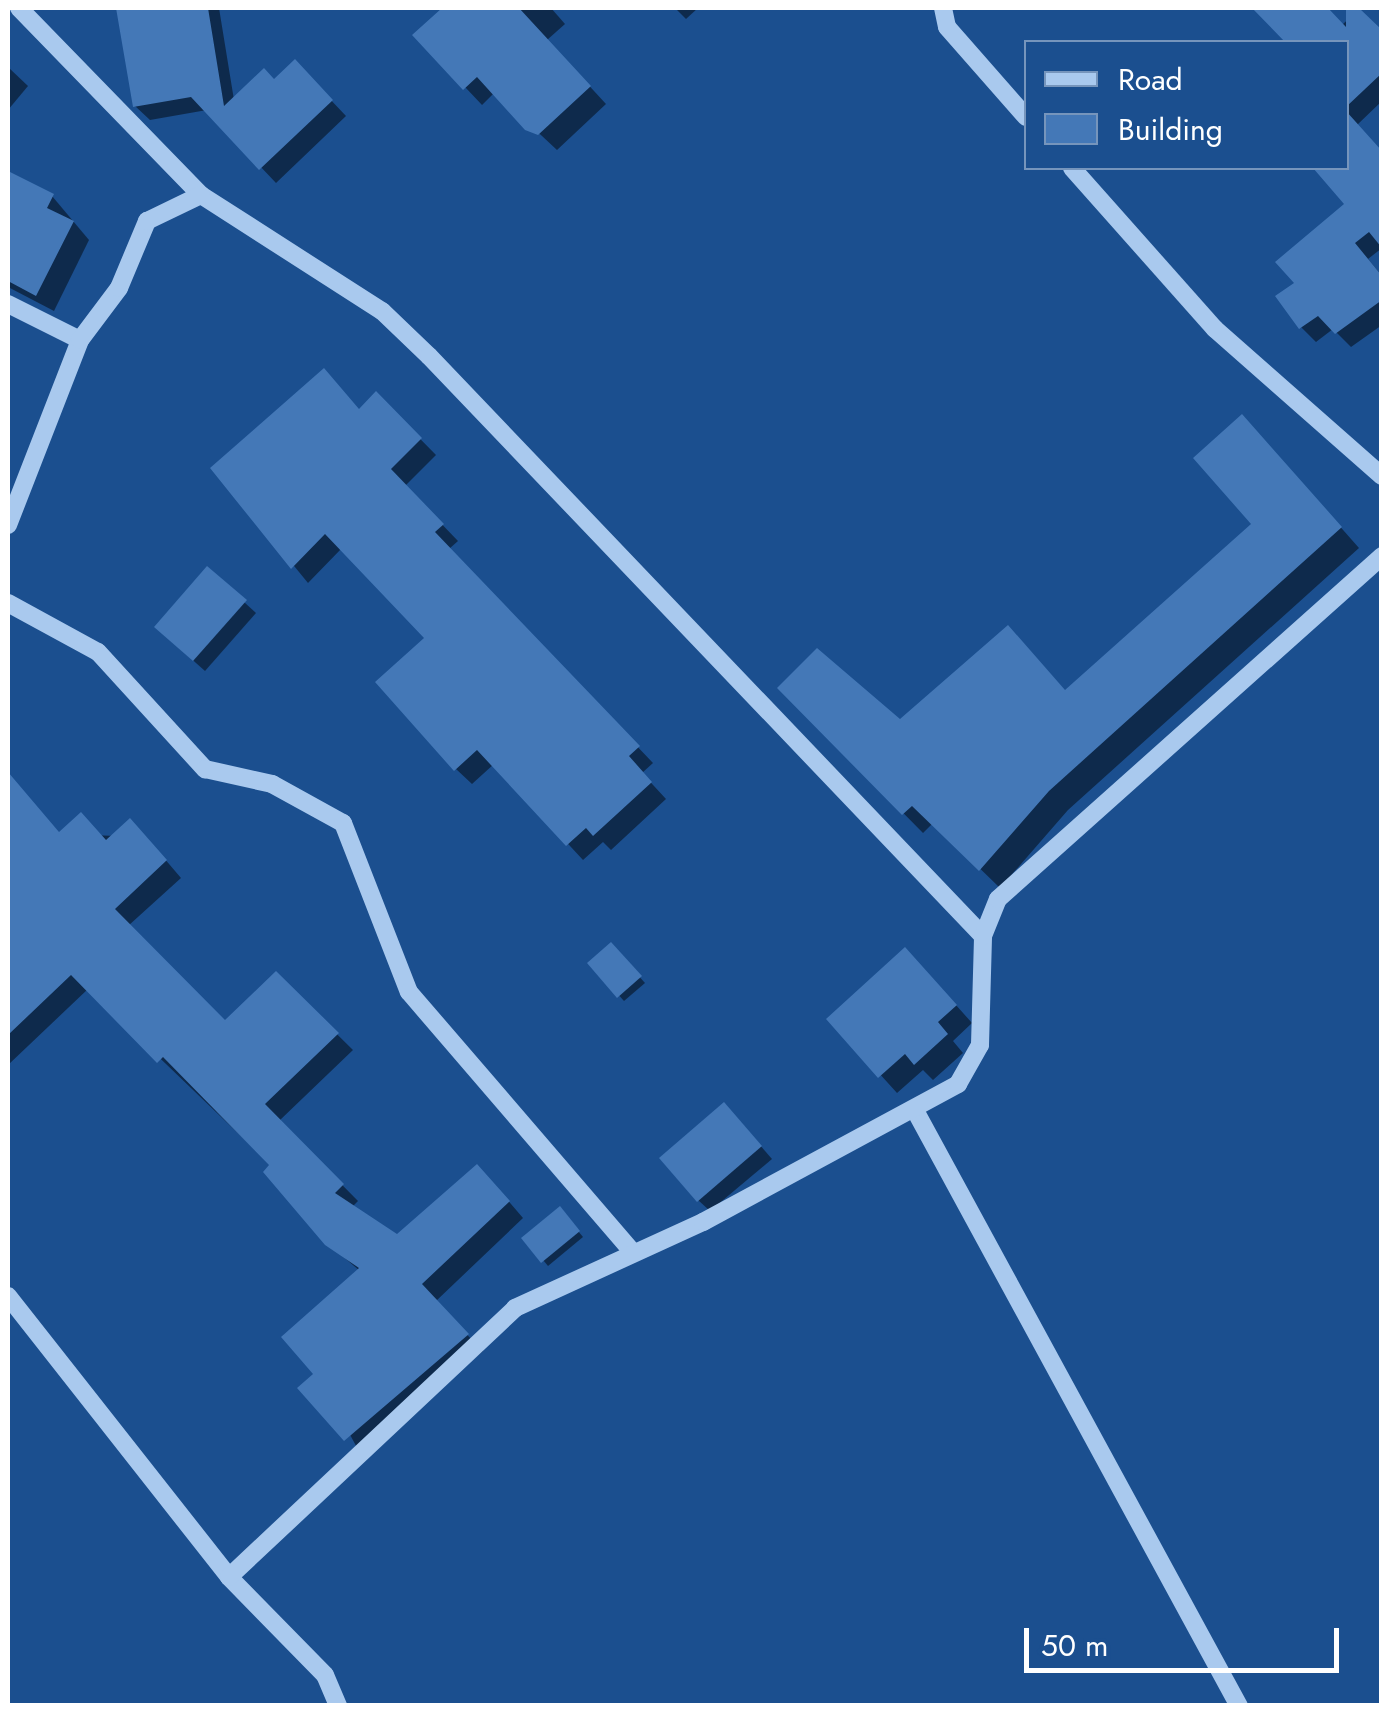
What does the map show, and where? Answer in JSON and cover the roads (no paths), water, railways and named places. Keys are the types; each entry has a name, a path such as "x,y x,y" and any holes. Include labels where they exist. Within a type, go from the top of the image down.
{"street":[{"path":"19,8 201,195 382,311 983,936"},
{"path":"943,8 947,28 1024,115"},
{"path":"1074,170 1215,328 1382,476"},
{"path":"8,525 80,340 119,288 147,221 201,195"},
{"path":"8,304 80,340"},
{"path":"229,1577 514,1308 917,1114 958,1084 980,1045 983,936 998,899 1382,556"},
{"path":"8,603 98,652 206,770 272,784 343,823 408,992 633,1252"},
{"path":"917,1114 1239,1706"},
{"path":"8,1296 229,1577 356,1706"},
{"path":"324,1675 338,1706"}]}
